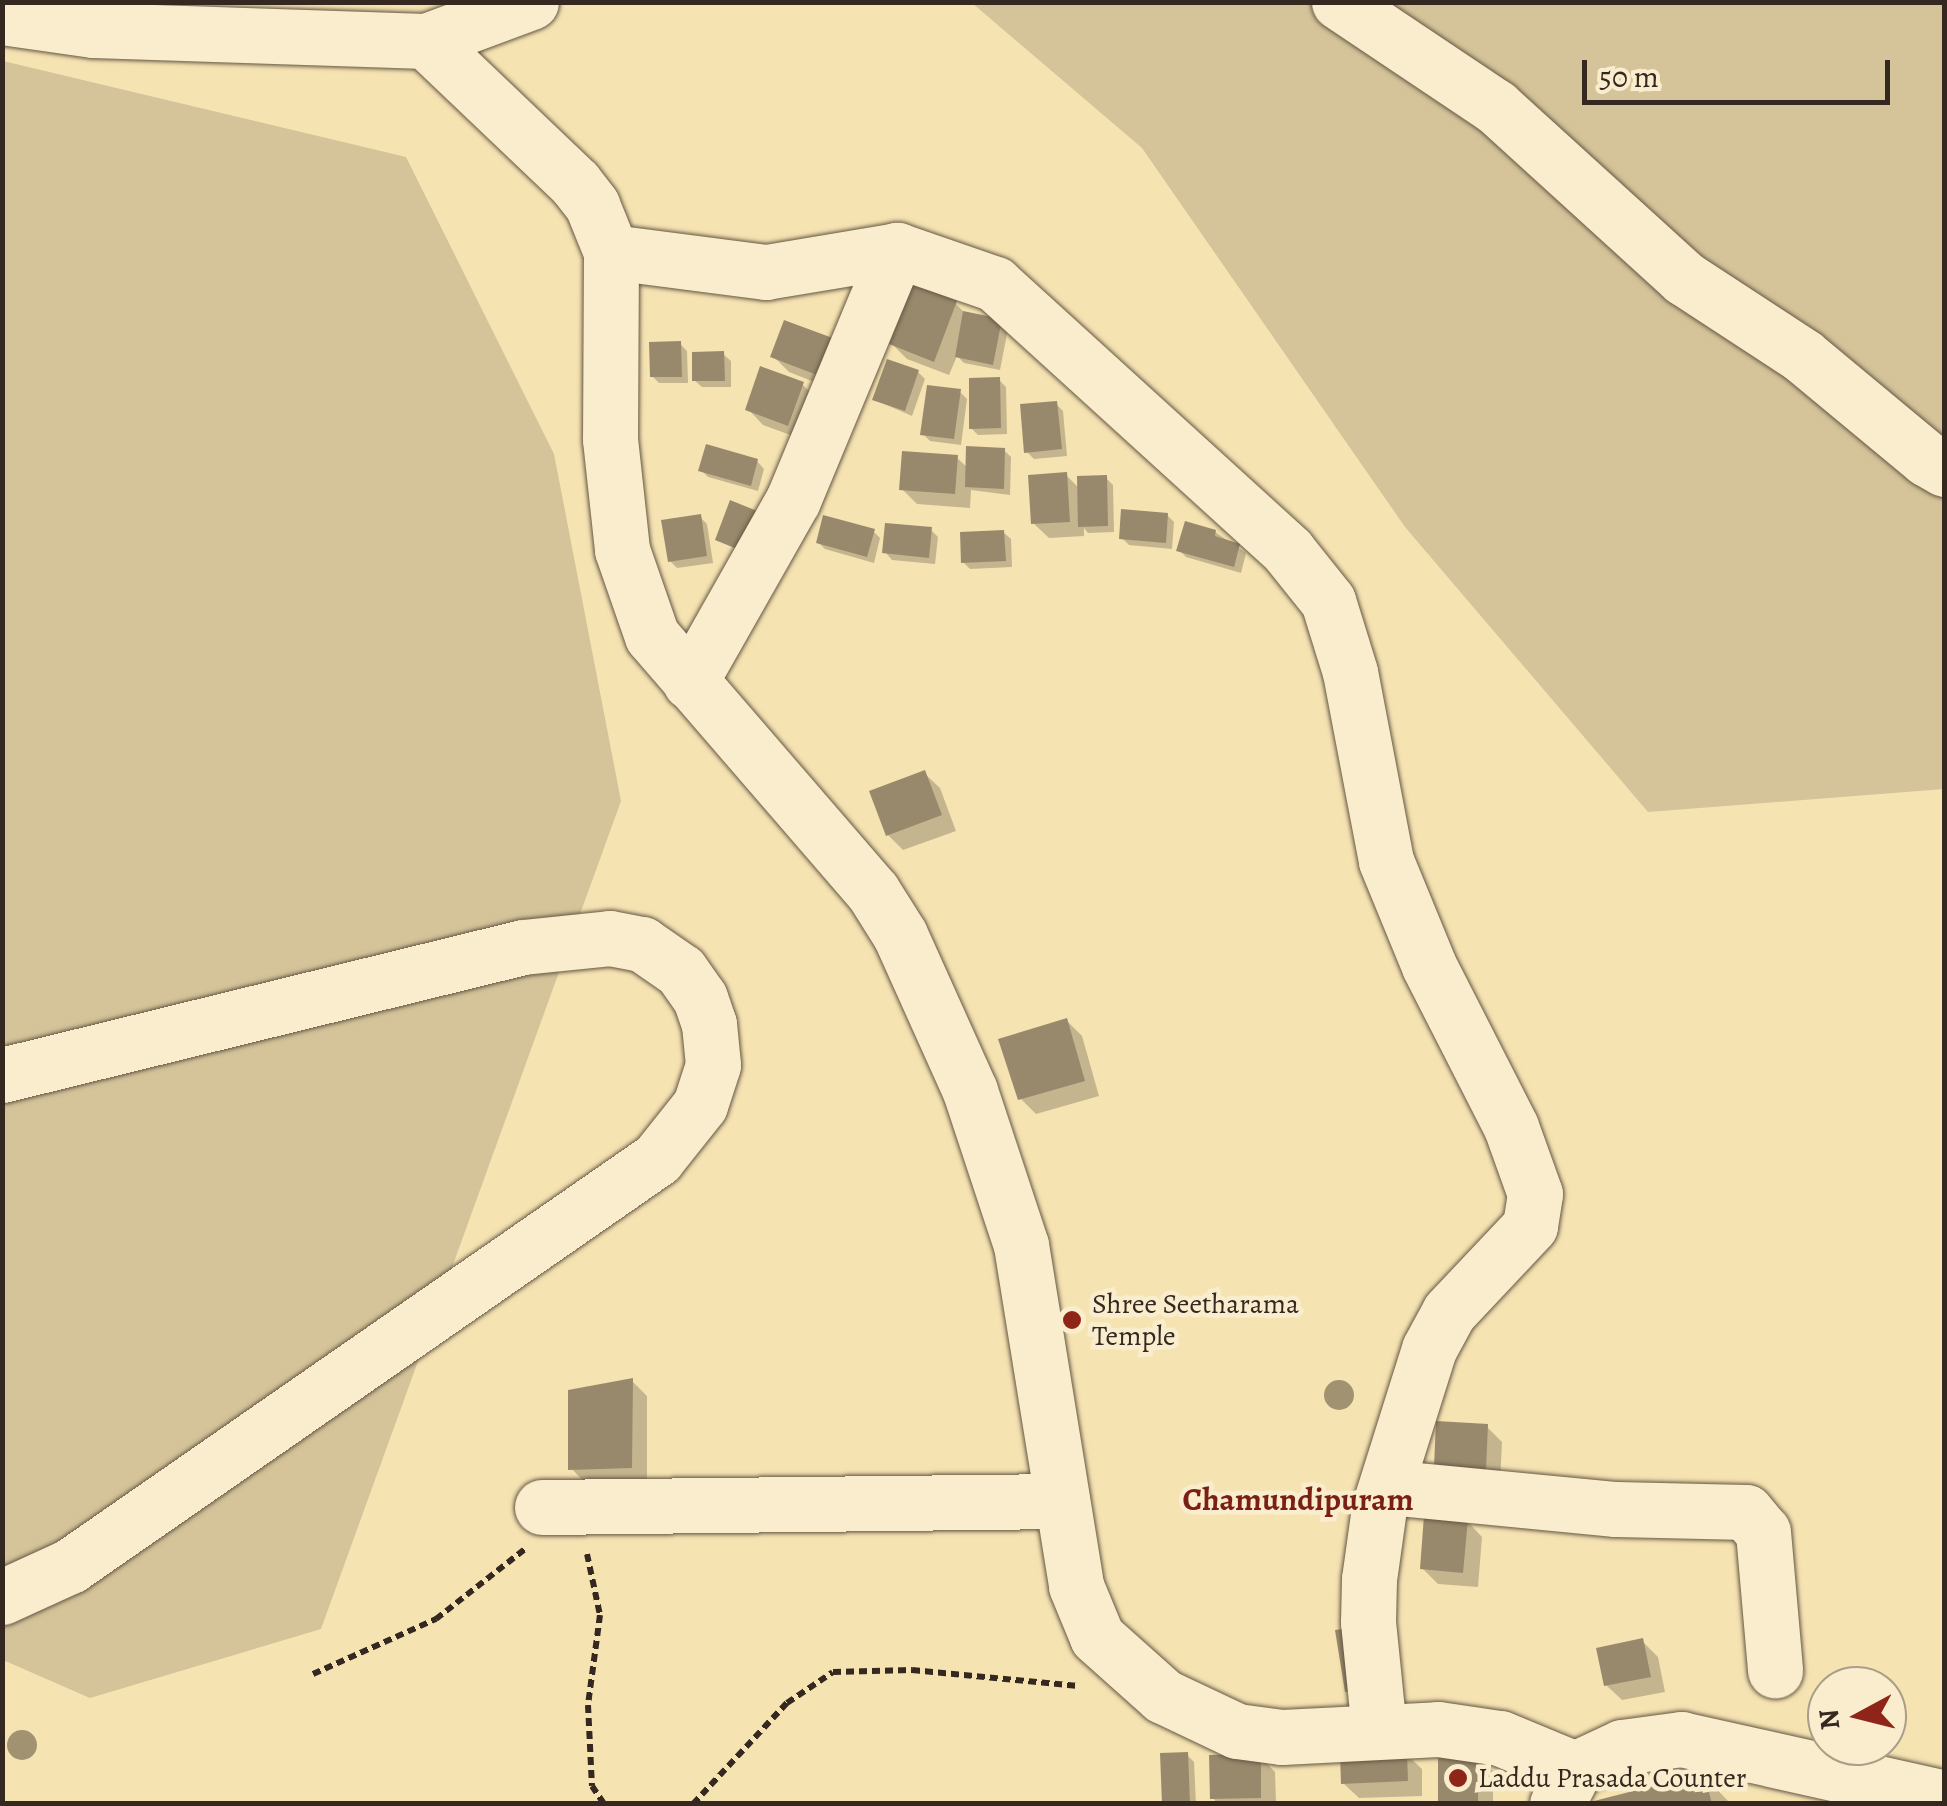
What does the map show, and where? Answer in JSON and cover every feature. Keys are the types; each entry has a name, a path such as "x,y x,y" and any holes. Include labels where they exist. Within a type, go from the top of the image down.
{"street":[{"path":"2,17 93,30 426,41 531,2"},
{"path":"1339,2 1496,107 1684,278 1803,356 1927,459 1944,468"},
{"path":"426,41 576,184 592,205 611,252 610,439 622,550 652,636 873,892 900,935 970,1090 1021,1246 1076,1586 1097,1637 1163,1696 1236,1730 1282,1737 1438,1730 1500,1738 1566,1786 1622,1747 1681,1739 1944,1798"},
{"path":"611,252 766,272 897,250 996,284 1288,551 1328,601 1350,672 1386,861 1429,966 1511,1127 1535,1194 1530,1226 1449,1312 1429,1349 1387,1486 1369,1579 1368,1622 1379,1731"},
{"path":"690,682 793,500 897,250"},
{"path":"2,1075 523,947 610,938 642,944 681,971 700,998 710,1024 713,1065 700,1105 657,1158 70,1566 2,1597"},
{"path":"1387,1486 1616,1509 1746,1512 1763,1532 1776,1670"},
{"path":"541,1522 1062,1501"}],"path":[{"path":"313,1674 436,1619 541,1522"},
{"path":"584,1542 600,1615 588,1705 592,1786 604,1804"},
{"path":"694,1804 787,1703 833,1672 912,1670 1092,1687 1126,1664"}],"shaded area":[{"path":"972,3 1944,3 1944,789 1648,812 1405,527 1142,148"},
{"path":"3,61 406,157 554,454 621,801 321,1629 90,1698 3,1660"}],"building":[{"path":"911,283 957,301 934,362 889,344"},
{"path":"963,311 1002,319 993,365 955,357"},
{"path":"784,320 838,340 825,378 770,357"},
{"path":"681,341 682,377 650,377 649,342"},
{"path":"724,351 725,381 692,381 692,352"},
{"path":"887,359 919,370 905,411 872,400"},
{"path":"760,366 804,382 788,426 745,410"},
{"path":"1000,377 1001,428 969,429 969,378"},
{"path":"927,385 961,389 954,439 920,435"},
{"path":"1057,401 1062,449 1024,453 1020,404"},
{"path":"706,444 758,459 751,486 698,471"},
{"path":"966,446 1005,448 1004,489 965,487"},
{"path":"902,451 958,455 955,494 899,490"},
{"path":"1067,472 1070,522 1031,524 1028,475"},
{"path":"1107,475 1108,526 1078,527 1077,476"},
{"path":"730,500 762,513 747,553 715,540"},
{"path":"1121,509 1168,513 1166,543 1119,539"},
{"path":"701,514 707,556 668,562 661,520"},
{"path":"823,515 875,529 867,557 816,543"},
{"path":"1185,521 1216,530 1215,536 1240,544 1234,567 1176,551"},
{"path":"885,523 932,527 929,558 882,553"},
{"path":"1004,530 1006,561 961,563 960,532"},
{"path":"925,770 942,815 886,836 869,791"},
{"path":"1067,1018 1085,1081 1018,1100 998,1039"},
{"path":"633,1378 632,1468 568,1470 568,1390"},
{"path":"1436,1421 1488,1424 1486,1470 1434,1467"},
{"path":"1424,1515 1468,1519 1463,1573 1420,1569"},
{"path":"1357,1627 1367,1689 1345,1692 1335,1630"},
{"path":"1643,1638 1651,1677 1604,1686 1596,1648"},
{"path":"1407,1751 1408,1781 1341,1784 1340,1754"},
{"path":"1188,1752 1190,1804 1162,1804 1160,1753"},
{"name":"Laddu Prasada Counter","path":"1438,1753 1478,1753 1478,1804 1438,1804"},
{"path":"1261,1754 1261,1798 1210,1799 1209,1755"},
{"path":"1704,1773 1712,1804 1590,1804 1590,1802"}],"place":[{"name":"Shree Seetharama Temple","path":"1072,1320"},
{"name":"Laddu Prasada Counter","path":"1458,1778"}],"district":[{"name":"Chamundipuram","path":"1298,1499"}]}
